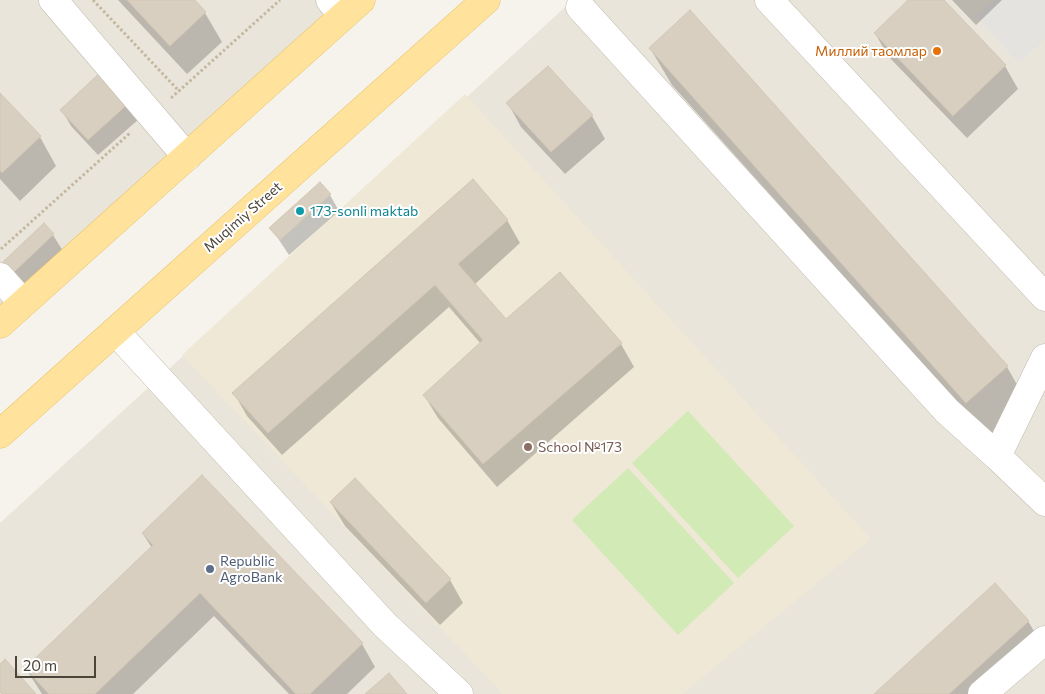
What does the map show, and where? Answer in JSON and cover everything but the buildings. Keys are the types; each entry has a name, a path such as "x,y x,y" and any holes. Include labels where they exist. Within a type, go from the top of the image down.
{"main road":[{"name":"Muqimiy Street","path":"0,434 486,0"},
{"path":"0,324 187,157 345,5"}],"street":[{"path":"53,0 187,157"},
{"path":"769,0 1045,298"},
{"path":"580,7 947,411 1040,493"},
{"path":"0,277 23,303"},
{"path":"116,332 172,389 385,625 458,694"},
{"path":"997,456 1045,358"},
{"path":"982,694 1045,640"}],"path":[{"path":"93,0 179,91"},
{"path":"0,250 280,0"}],"shaded area":[{"path":"0,0 361,0 0,324"},
{"path":"573,0 1045,0 1045,694 0,694 0,523"},
{"path":"993,0 1045,0 1045,39 1019,63 976,16"},
{"name":"School №173","path":"465,94 871,539 682,694 503,694 182,355"}],"green space":[{"path":"688,411 794,526 738,578 632,463"},
{"path":"628,468 734,583 678,635 572,520"}],"place":[{"name":"Миллий таомлар","path":"937,51"},
{"name":"173-sonli maktab","path":"300,211"},
{"name":"School №173","path":"528,447"},
{"name":"Republic AgroBank","path":"210,569"}]}
